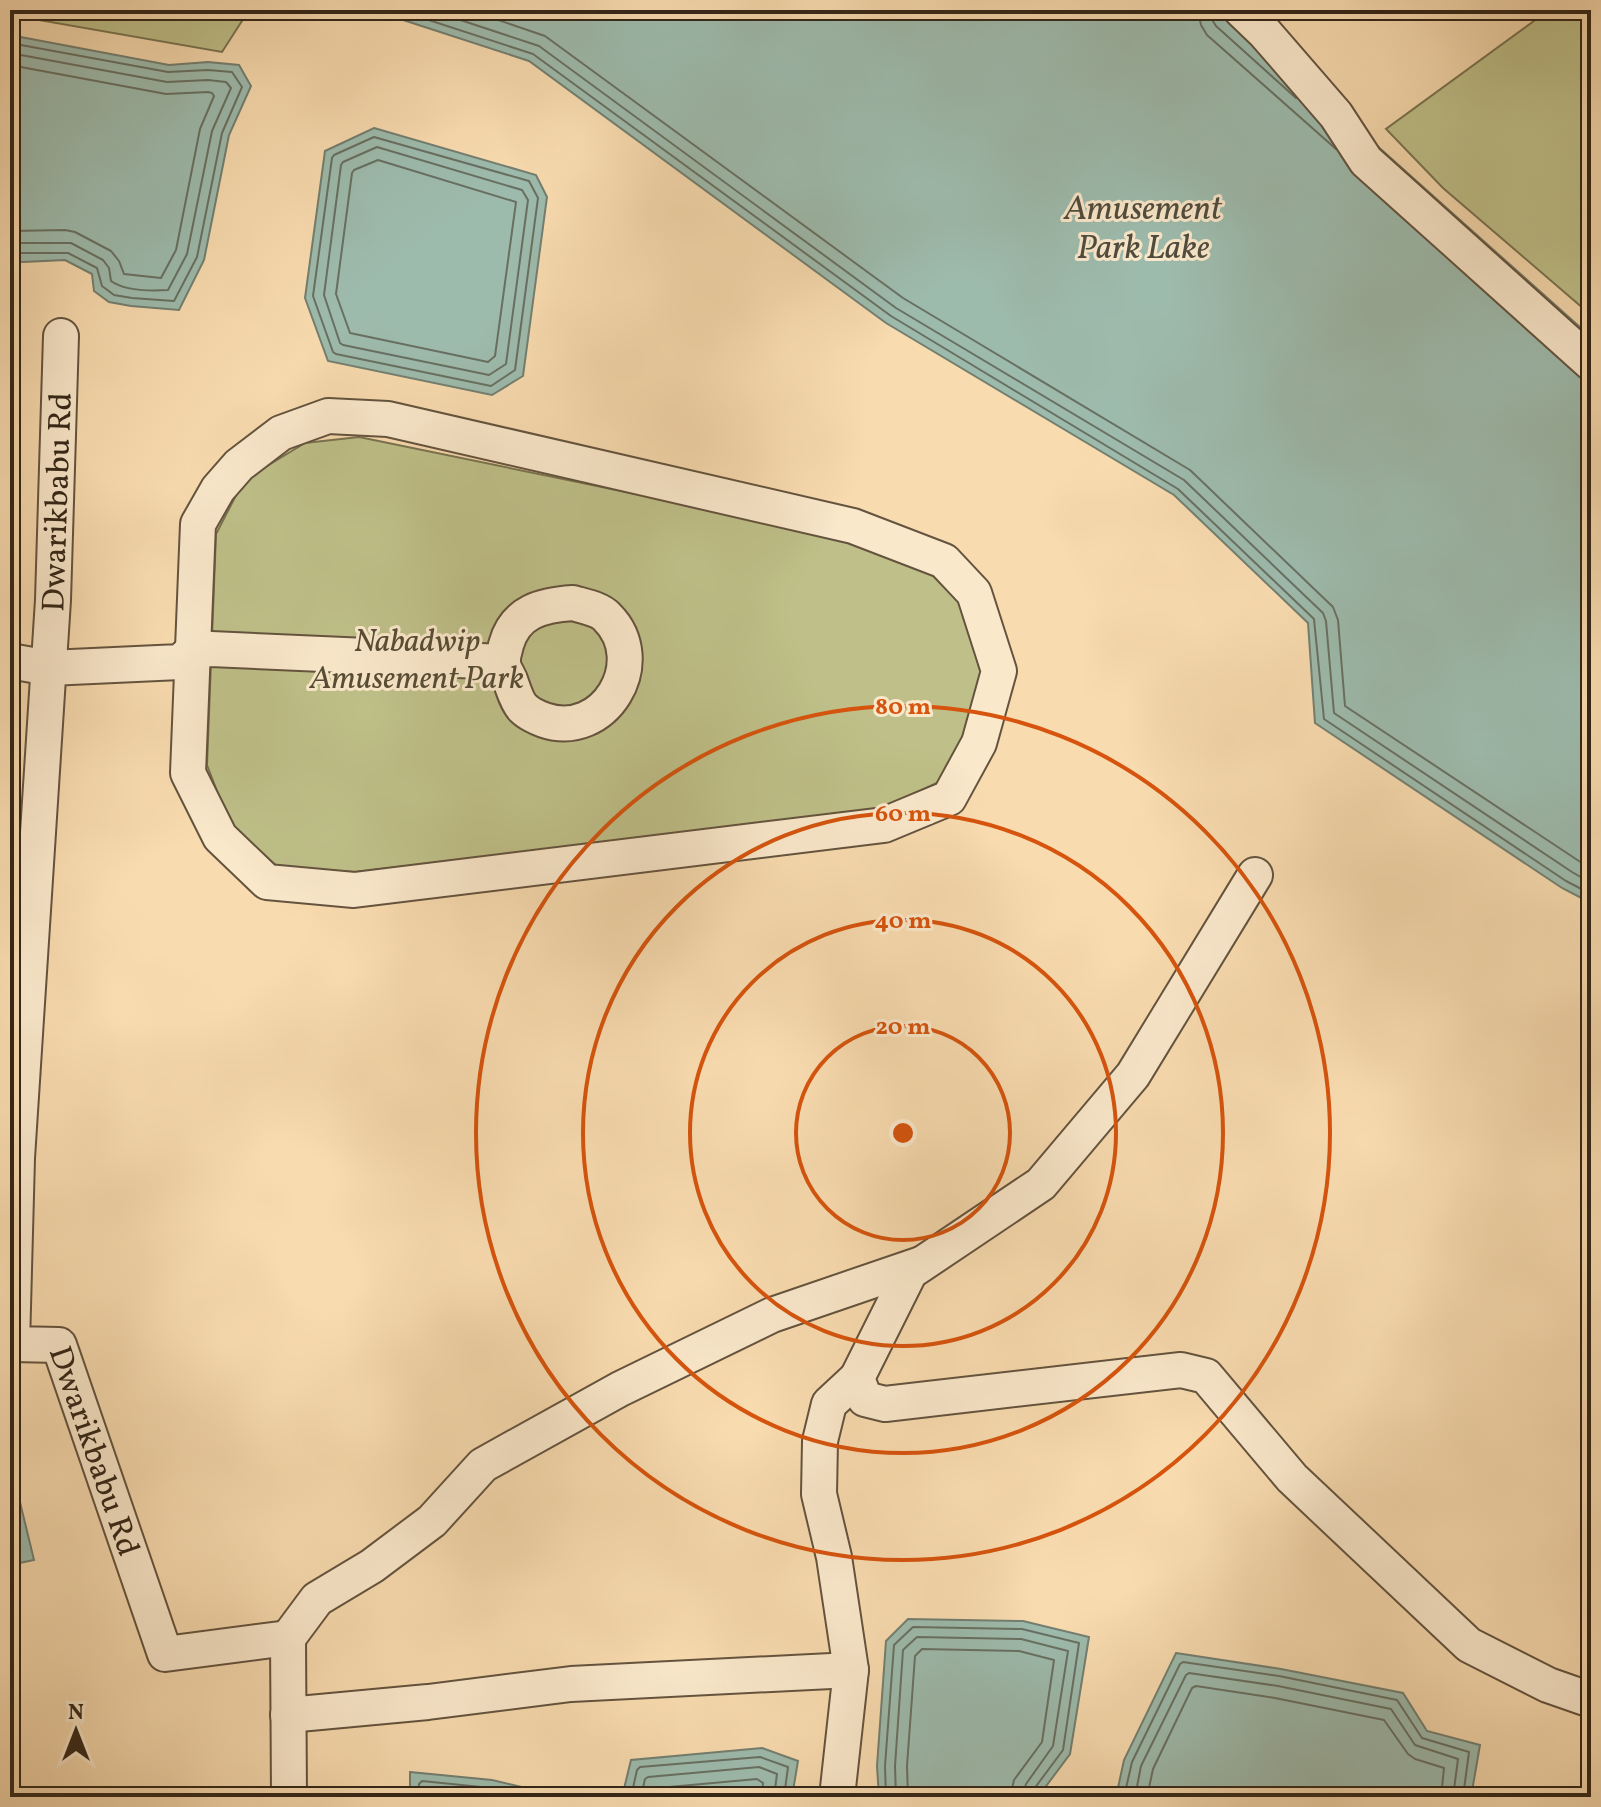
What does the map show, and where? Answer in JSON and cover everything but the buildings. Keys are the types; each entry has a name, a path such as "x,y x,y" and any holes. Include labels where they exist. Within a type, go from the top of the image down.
{"street":[{"path":"1241,10 1336,115 1366,161 1591,363"},
{"name":"Dwarikbabu Rd","path":"61,336 54,584 13,1205 12,1344 59,1345 165,1654 288,1638"},
{"path":"328,416 388,419 853,526 944,561 974,593 999,671 979,743 949,798 884,825 354,890 267,882 220,837 188,773 192,651 198,524 218,489 239,465 281,433 328,416"},
{"path":"10,661 49,668 180,662 192,651 211,649 503,662"},
{"path":"837,1797 851,1670 834,1557 819,1494 820,1441 829,1404 857,1378 910,1272 1041,1184 1133,1075 1255,875"},
{"path":"289,1797 288,1638 317,1599 372,1566 432,1521 483,1465 620,1389 772,1315 921,1264"},
{"path":"857,1378 865,1399 885,1404 1181,1370 1206,1376 1292,1478 1469,1645 1548,1685 1591,1700"},
{"path":"288,1715 571,1684 851,1670"}],"green space":[{"path":"10,10 249,10 222,52 10,15"},
{"path":"1549,10 1591,10 1591,315 1443,188 1386,129"},
{"name":"Nabadwip Amusement Park","path":"359,437 675,502 855,543 929,572 963,606 982,678 964,739 937,783 875,811 355,872 278,867 230,825 207,765 216,534 244,480 305,443"}],"water":[{"name":"Amusement Park Lake","path":"382,10 1225,10 1591,337 1591,903 1562,888 1315,723 1308,623 1174,495 886,323 529,61 394,17"},
{"path":"10,35 169,65 208,62 239,65 251,86 229,135 204,260 179,310 109,302 94,291 92,274 65,260 10,261"},
{"path":"374,128 536,175 547,197 523,376 492,395 328,361 305,298 325,151"},
{"path":"10,1461 34,1560 10,1565"},
{"path":"908,1619 1023,1621 1089,1637 1070,1754 1038,1797 879,1797 877,1766 886,1641"},
{"path":"1176,1653 1281,1669 1403,1693 1427,1731 1480,1745 1471,1797 1116,1797 1124,1760"},
{"path":"762,1748 798,1761 792,1797 622,1797 631,1760"},
{"path":"410,1772 492,1780 564,1797 410,1797"},
{"path":"97,1789 115,1797 10,1797 10,1796"}]}
